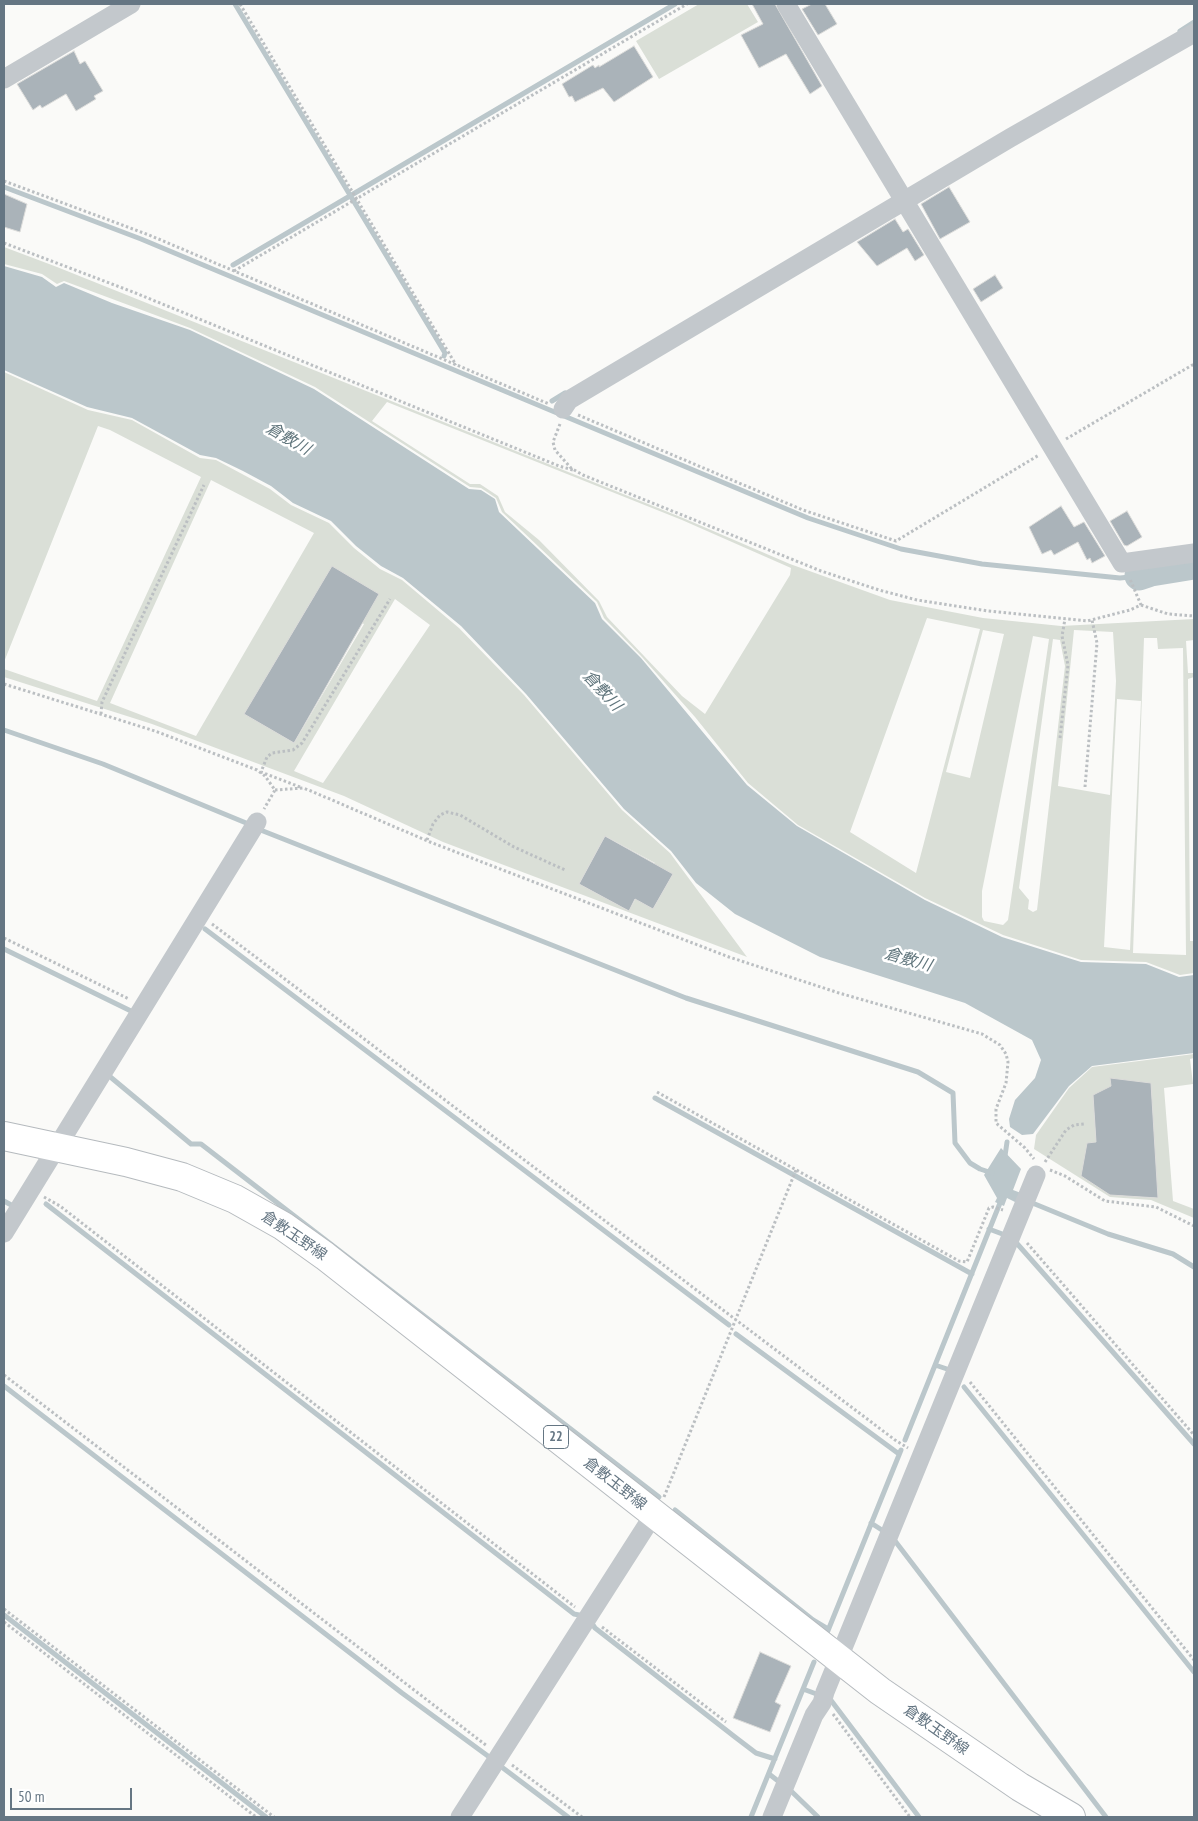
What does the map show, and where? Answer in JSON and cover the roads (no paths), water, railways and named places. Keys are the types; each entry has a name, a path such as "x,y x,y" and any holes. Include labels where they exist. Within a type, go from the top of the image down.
{"main road":[{"name":"倉敷玉野線","path":"4,1136 126,1162 182,1177 235,1199 282,1226 325,1256 838,1659 946,1737 1020,1787 1071,1817"}],"street":[{"path":"4,79 131,4"},
{"path":"786,4 1057,444 1122,563 1194,553"},
{"path":"562,415 570,400 905,200 1194,33"},
{"path":"4,1232 254,827"},
{"path":"772,1817 814,1715 823,1699 959,1367 1017,1209 1036,1175"},
{"path":"460,1817 654,1514"}],"water":[{"name":"倉敷川","path":"4,266 42,277 56,287 64,283 112,303 190,330 314,389 469,489 481,490 495,499 499,512 595,603 602,619 641,658 747,785 797,826 925,900 1002,937 1081,962 1146,964 1179,977 1194,975 1194,1053 1092,1066 1069,1086 1033,1134 1022,1135 1010,1127 1009,1119 1015,1100 1035,1078 1041,1060 1032,1040 965,1003 820,957 735,914 696,883 671,851 624,809 526,694 461,626 403,578 381,566 356,546 331,521 293,503 271,486 243,471 216,458 200,455 132,418 87,407 4,370"},
{"path":"1001,1148 1021,1169 1013,1190 1021,1193 1017,1203 1007,1198 1004,1206 995,1202 997,1198 984,1175"}],"waterway":[{"path":"235,4 445,353 444,356"},
{"path":"233,265 675,4"},
{"path":"1180,31 1194,22"},
{"path":"4,187 141,239 808,518 901,549 982,564 1120,578 1139,576"},
{"path":"552,401 565,393"},
{"path":"1139,576 1151,572 1194,565"},
{"path":"4,730 103,764 251,825"},
{"path":"258,829 686,998 918,1072 953,1093 955,1143 970,1163 992,1173"},
{"path":"205,929 729,1325"},
{"path":"4,949 133,1012"},
{"path":"108,1075 191,1144 201,1144 659,1497"},
{"path":"655,1098 972,1274"},
{"path":"1005,1156 1007,1142"},
{"path":"905,1440 1002,1198"},
{"path":"4,1201 13,1206"},
{"path":"1030,1202 1108,1234 1173,1254 1194,1267"},
{"path":"46,1204 574,1614 584,1616"},
{"path":"989,1229 1005,1235"},
{"path":"1013,1239 1194,1444"},
{"path":"736,1334 899,1454"},
{"path":"935,1365 947,1369"},
{"path":"4,1386 402,1693 492,1759"},
{"path":"964,1387 1194,1672"},
{"path":"827,1633 901,1450"},
{"path":"675,1510 813,1620 828,1629"},
{"path":"871,1523 885,1532"},
{"path":"892,1537 1106,1817"},
{"path":"4,1615 266,1817"},
{"path":"591,1622 595,1628 756,1753 775,1759"},
{"path":"751,1817 814,1662"},
{"path":"803,1689 830,1699 919,1817"},
{"path":"499,1765 568,1817"},
{"path":"769,1774 782,1784"},
{"path":"789,1789 818,1817"}]}
